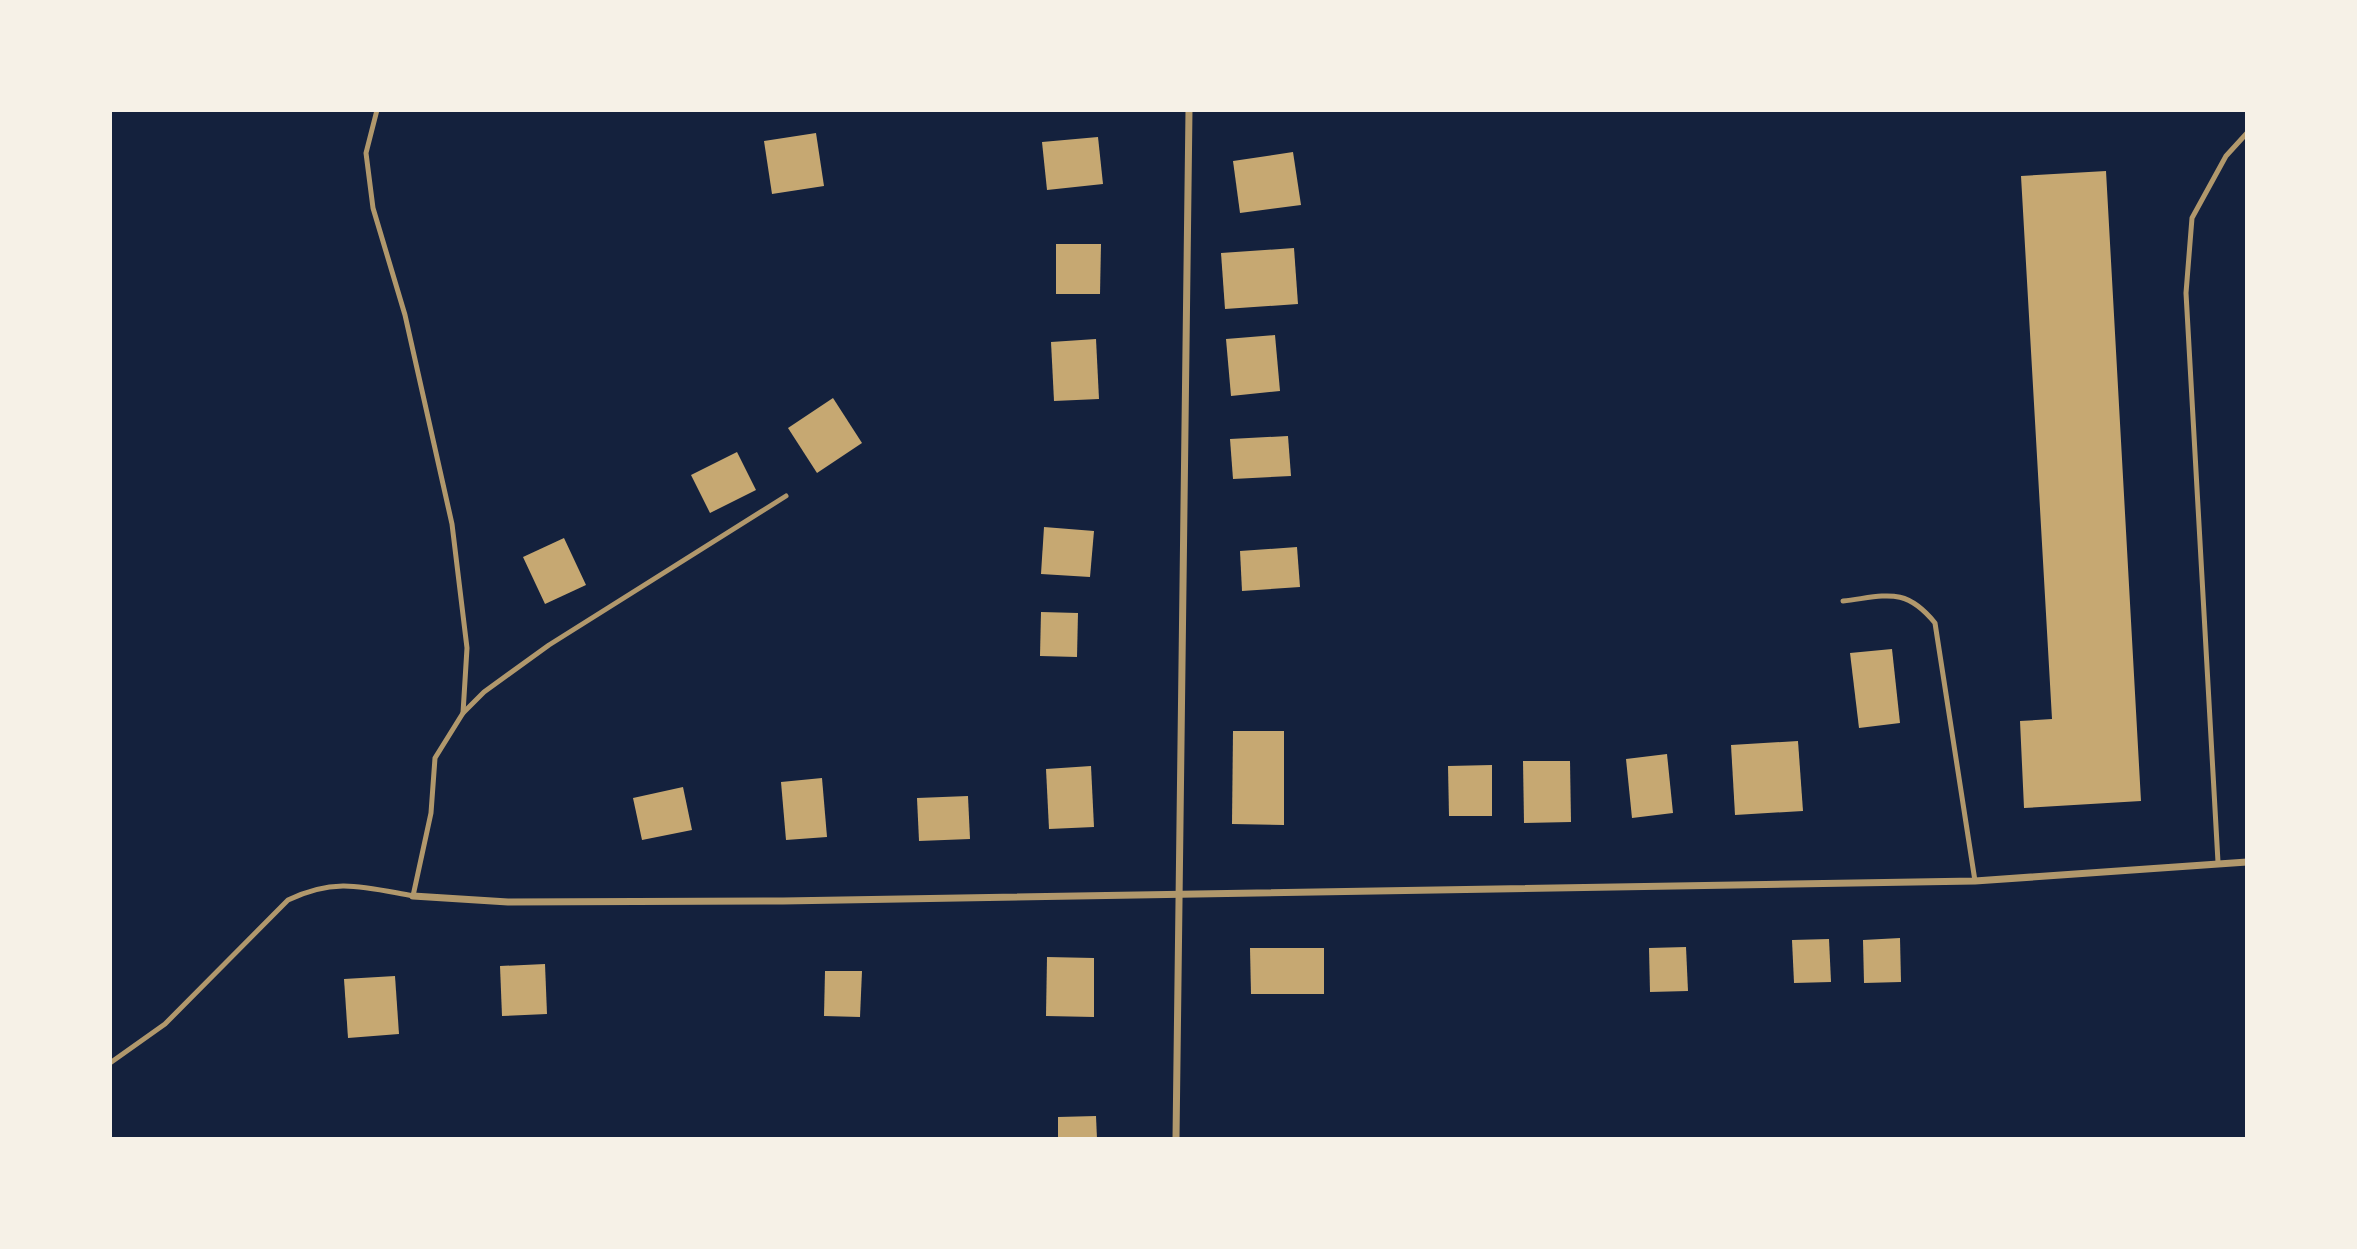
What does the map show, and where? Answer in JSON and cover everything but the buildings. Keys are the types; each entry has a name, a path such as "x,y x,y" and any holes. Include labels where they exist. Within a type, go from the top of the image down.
{"street":[{"path":"1176,1139 1189,110"},
{"path":"413,896 535,902 1975,881 2247,862"}],"lane":[{"path":"377,110 366,153 373,208 405,315 452,524 467,648 463,713"},
{"path":"2218,862 2186,293 2192,218 2226,156 2247,133"},
{"path":"110,1063 165,1024 288,900 313,888 345,883 413,896 430,813 435,758 463,713 484,692 549,645 786,496"},
{"path":"1843,601 1892,595 1918,602 1935,623 1975,881"}]}
